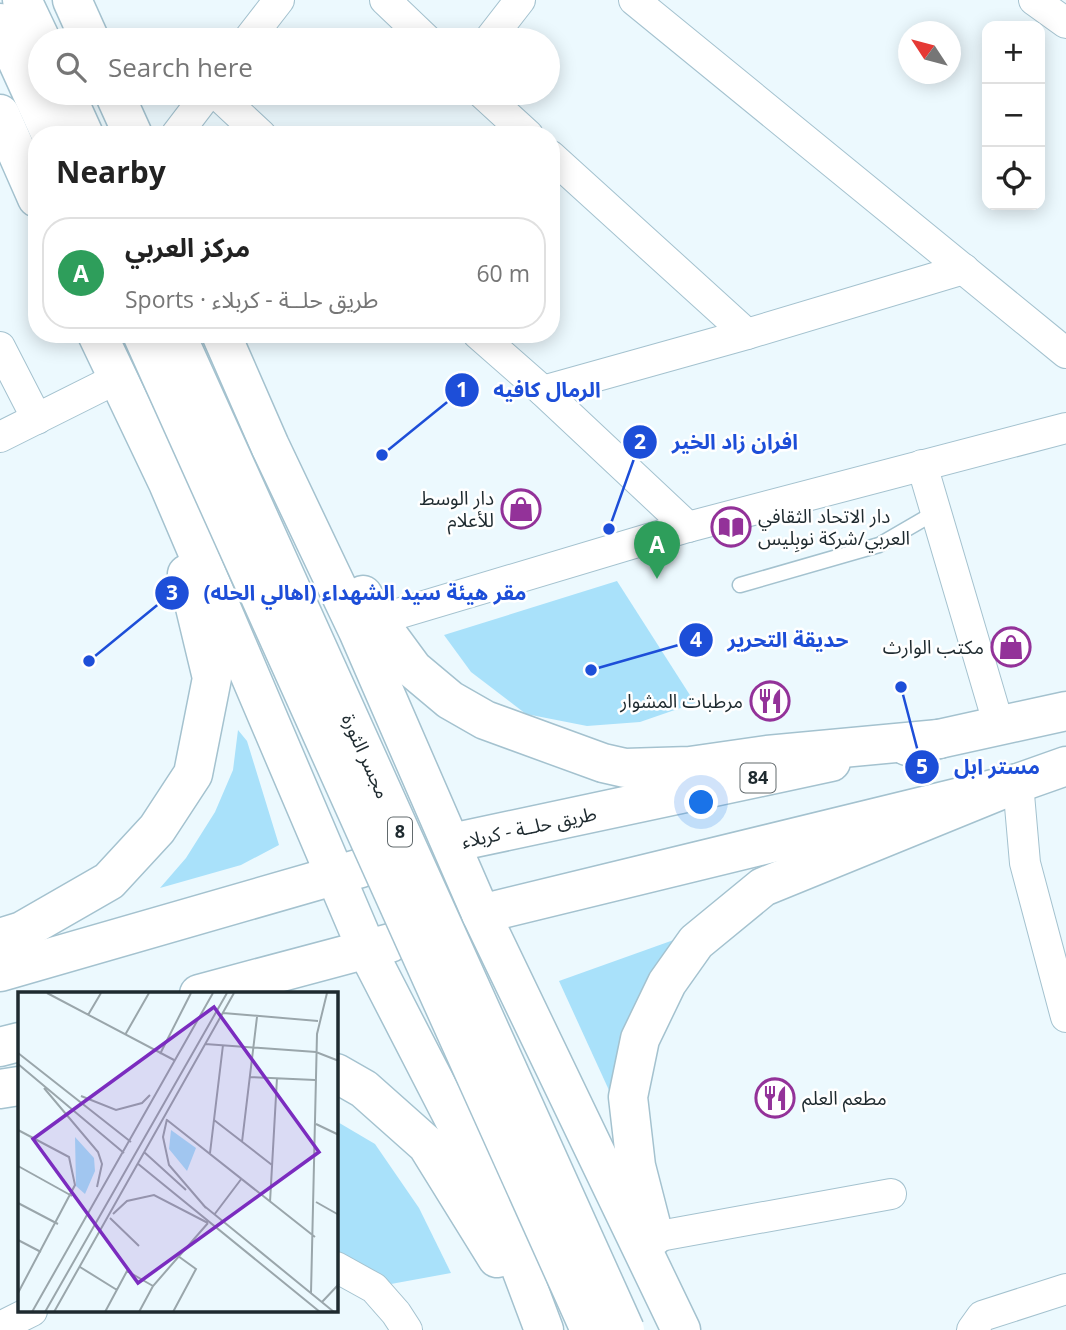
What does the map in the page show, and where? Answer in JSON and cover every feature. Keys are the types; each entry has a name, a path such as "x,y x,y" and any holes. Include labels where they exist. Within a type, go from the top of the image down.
{"main road":[{"path":"22,0 35,28"},
{"path":"72,0 85,28"},
{"path":"0,23 28,84"},
{"path":"37,105 47,126"},
{"path":"70,105 80,126"},
{"path":"119,105 129,126"},
{"path":"0,114 28,178"},
{"path":"101,343 168,483 367,950 494,1197 544,1330"},
{"name":"مجسر الثورة","path":"146,343 590,1330"},
{"name":"مجسر الثورة","path":"180,343 625,1330"},
{"path":"225,343 270,446 368,626 481,914 678,1325"},
{"path":"0,938 22,931 109,881 157,829 193,774 212,678 168,483"},
{"path":"258,692 267,704 284,712 314,707 328,700 353,679 368,626"},
{"path":"368,626 413,670 450,700 485,720 603,764 625,768 690,766 767,755 939,739"},
{"name":"طريق حلــة - كربلاء","path":"0,972 451,843 1066,711"},
{"path":"678,1325 636,1166 628,1097 640,1038 667,983 696,942 763,887 1066,766"},
{"path":"207,992 367,950 481,914 1018,783"},
{"path":"0,1047 18,1042"},
{"path":"338,1074 364,1089 427,1145 476,1221 537,1330"},
{"path":"0,1089 18,1086"},
{"path":"494,1197 492,1184 496,1158 502,1147 521,1129 546,1120 574,1124 594,1149"}],"street":[{"path":"257,28 279,0"},
{"path":"385,0 414,28"},
{"path":"498,28 520,0"},
{"path":"634,0 1066,353"},
{"path":"1034,0 1066,23"},
{"path":"183,126 199,105"},
{"path":"229,105 251,126"},
{"path":"495,105 518,126"},
{"path":"560,164 747,334"},
{"path":"543,391 964,269"},
{"path":"488,343 688,527"},
{"path":"0,347 37,419"},
{"path":"0,437 116,379"},
{"path":"368,626 688,527 1066,428"},
{"path":"922,465 999,726"},
{"path":"1018,783 1025,863 1066,1017"},
{"path":"654,1237 891,1194"},
{"path":"338,1268 374,1288 407,1330"},
{"path":"972,1330 982,1316 1066,1289"},
{"path":"0,1327 30,1312"}],"lane":[{"path":"740,585 880,545 936,512"}],"shaded area":[{"path":"617,581 695,703 640,722 587,726 526,714 471,672 444,635"},
{"path":"238,730 247,741 279,845 241,865 160,888 186,858 215,812 233,770"},
{"path":"682,937 613,1099 559,981"},
{"path":"338,1122 375,1144 419,1208 451,1273 380,1286 338,1262"}],"place":[{"name":"الرمال كافيه","path":"382,455"},
{"name":"دار الوسط للأعلام","path":"521,509"},
{"name":"دار الاتحاد الثقافي العربي/شركة نوبِليس","path":"731,527"},
{"name":"افران زاد الخير","path":"609,529"},
{"name":"مركز العربي","path":"657,579"},
{"name":"مكتب الوارث","path":"1011,647"},
{"name":"مقر هيئة سيد الشهداء (اهالي الحله)","path":"89,661"},
{"name":"حديقة التحرير","path":"591,670"},
{"name":"مستر ابل","path":"901,687"},
{"name":"مرطبات المشوار","path":"770,701"},
{"name":"مطعم العلم","path":"775,1098"}]}
